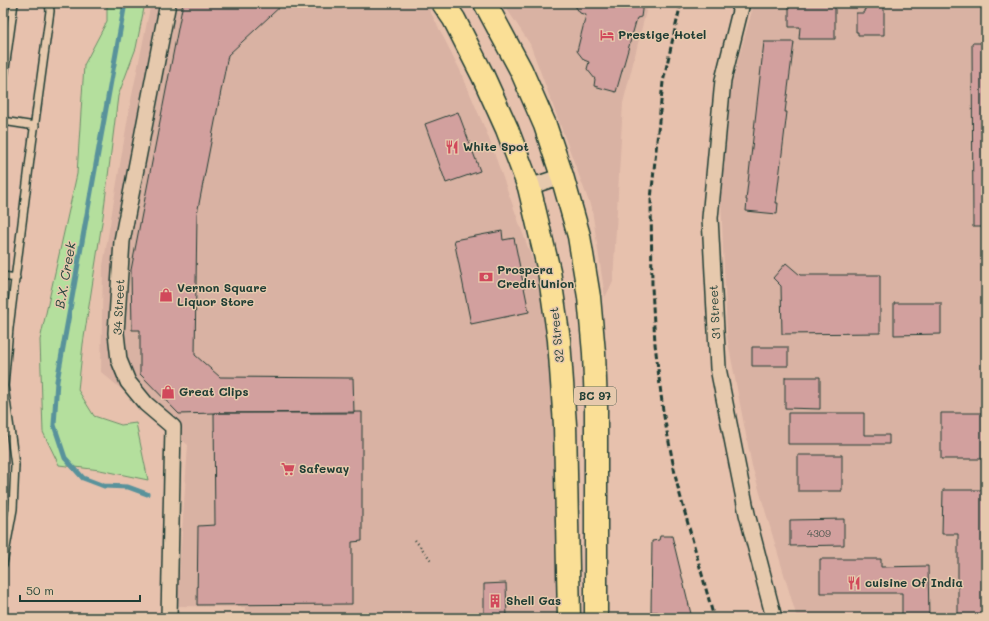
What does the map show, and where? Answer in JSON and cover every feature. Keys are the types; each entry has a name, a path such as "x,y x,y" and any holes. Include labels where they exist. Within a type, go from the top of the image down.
{"highway":[{"name":"32 Street","path":"443,3 454,19 484,76 507,129 529,187 549,271 559,340 565,425 569,618"},
{"name":"BC 97","path":"485,3 521,70 545,125 562,176 578,236 589,297 596,407 596,618"}],"street":[{"name":"34 Street","path":"168,3 122,241 116,333 119,360 128,382 146,404 173,427 169,618"},
{"name":"31 Street","path":"742,3 723,80 710,218 718,368 747,514 774,618"},
{"path":"529,187 562,176"}],"lane":[{"path":"3,83 14,3"},
{"path":"3,564 13,509 15,465 4,386 9,328 50,11 49,3"},
{"path":"3,121 35,126"},
{"path":"3,276 16,278"}],"path":[{"path":"415,540 431,560"}],"shaded area":[{"path":"151,3 426,3 460,70 488,136 536,270 546,326 556,459 556,618 245,618 245,607 177,606 188,445 101,372 103,266 130,105"},
{"path":"503,3 648,3 623,103 613,282 605,297 592,210 530,44"},
{"path":"754,3 986,3 986,618 797,618 752,466 727,337 718,132"}],"green space":[{"path":"107,3 145,3 136,48 118,96 103,216 83,344 78,390 94,416 121,425 136,423 148,480 100,470 59,465 43,432 40,340 77,174 84,65 107,21"}],"building":[{"path":"183,3 284,3 228,55 197,214 195,355 220,377 353,378 354,413 179,414 140,374 140,330 132,330 131,270"},
{"name":"Prestige Hotel","path":"573,3 643,3 641,17 637,18 616,92 594,86 595,79 587,69 589,62 584,60 577,51 586,15 580,13"},
{"path":"789,3 835,3 835,39 799,39 800,27 789,27"},
{"path":"864,3 881,3 881,6 884,6 884,35 858,35 858,32 856,32 856,13 864,13"},
{"path":"764,42 794,42 776,203 778,203 777,214 746,211"},
{"path":"972,43 986,43 986,227 973,227"},
{"name":"White Spot","path":"458,112 480,171 446,183 425,124"},
{"path":"502,231 503,240 514,238 529,312 471,324 454,240"},
{"path":"786,263 800,275 880,275 880,333 782,334 781,286 773,278"},
{"path":"894,303 941,303 941,334 894,335"},
{"path":"752,347 788,347 788,366 752,366"},
{"path":"785,377 820,377 820,409 785,408"},
{"name":"Safeway","path":"362,412 362,541 352,542 352,604 197,605 198,526 215,525 214,413"},
{"path":"788,413 864,413 864,435 889,435 889,444 788,444"},
{"path":"941,413 986,413 986,459 941,459"},
{"path":"798,455 842,455 842,491 798,491"},
{"path":"943,490 986,490 986,618 958,618 958,534 942,534"},
{"path":"844,519 844,545 790,546 790,520"},
{"path":"660,536 672,536 692,618 660,618 658,612 651,612 652,541 659,540"},
{"path":"820,559 881,559 881,567 928,566 929,618 902,618 902,593 820,593"},
{"name":"Shell Gas","path":"506,583 507,618 484,618 484,584"}],"waterway":[{"name":"B.X. Creek","path":"125,3 57,381 54,425 65,458 83,478 104,486 128,487 147,494"}],"railway":[{"path":"681,3 663,82 651,199 652,286 655,344 663,411 677,484 714,618"}],"place":[{"name":"Prestige Hotel","path":"607,35"},
{"name":"White Spot","path":"452,147"},
{"name":"Prospera Credit Union","path":"486,277"},
{"name":"Vernon Square Liquor Store","path":"166,295"},
{"name":"Great Clips","path":"168,392"},
{"name":"Safeway","path":"288,469"},
{"name":"cuisine Of India","path":"854,583"},
{"name":"Shell Gas","path":"495,601"}]}
